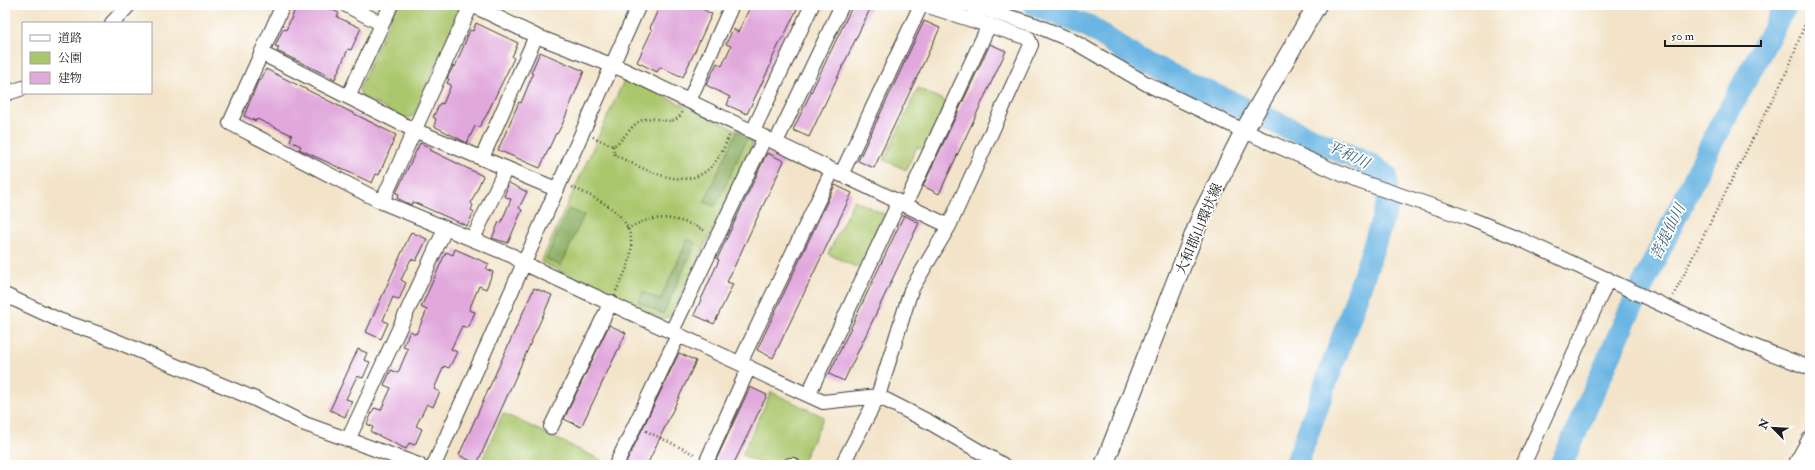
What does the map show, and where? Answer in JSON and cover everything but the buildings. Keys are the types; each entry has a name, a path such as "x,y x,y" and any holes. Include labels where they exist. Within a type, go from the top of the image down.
{"main road":[{"name":"大和郡山環状線","path":"1104,465 1202,214 1253,117 1318,5"}],"street":[{"path":"113,22 129,5"},
{"path":"283,5 230,123 382,202 445,229 473,239 512,256 523,263 614,296 675,333 808,395 824,402 878,396 929,422 1003,465"},
{"path":"346,5 382,24"},
{"path":"348,97 391,5"},
{"path":"382,202 472,5 536,36 612,65 735,122 836,173 949,226"},
{"path":"434,465 639,5"},
{"path":"689,101 732,5"},
{"path":"616,465 635,426 675,333 764,137 812,5"},
{"path":"764,137 842,5"},
{"path":"706,462 745,365 836,173 920,5"},
{"path":"842,465 878,396 910,290 949,226 1031,45 1028,38 925,5"},
{"path":"972,5 1035,25 1071,40 1147,84 1253,117 1355,180 1468,218 1513,236 1745,343 1810,368"},
{"path":"808,395 989,25"},
{"path":"482,158 536,36"},
{"path":"262,54 414,130 556,189"},
{"path":"5,94 22,88"},
{"path":"473,239 506,168"},
{"path":"348,440 445,229"},
{"path":"1523,465 1610,280"},
{"path":"5,295 59,320 104,336 255,399 305,424 419,465"},
{"path":"551,427 614,296"},
{"path":"1795,465 1810,438"}],"path":[{"path":"1665,305 1789,67 1810,10"},
{"path":"613,146 625,138 632,127 642,120 655,118 671,122 678,119 689,101"},
{"path":"613,146 615,155 664,177 684,178 694,176 711,167 716,162 735,122"},
{"path":"593,137 613,146"},
{"path":"571,187 612,207 621,217 627,229 630,242 630,254 627,267 614,296"},
{"path":"627,229 646,220 665,218 682,221 701,229"},
{"path":"635,426 706,462"}],"green space":[{"path":"396,5 458,5 460,12 413,116 405,119 361,96 359,89"},
{"path":"625,78 748,135 753,145 671,316 662,319 541,262"},
{"path":"918,88 947,102 924,150 917,147 906,170 884,160"},
{"path":"737,131 748,137 715,207 704,202"},
{"path":"854,200 884,214 858,268 828,254"},
{"path":"569,209 584,215 561,266 546,259"},
{"path":"688,239 696,243 663,314 638,302 643,292 660,300"},
{"path":"771,392 824,417 801,465 789,459 786,465 763,465 742,455"},
{"path":"503,413 603,461 601,465 480,465"}],"waterway":[{"name":"平和川","path":"1035,5 1090,27 1133,56 1177,78 1371,165 1386,176 1388,203 1351,314 1296,465"},
{"name":"菩提仙川","path":"1561,465 1626,319 1713,140 1786,5"}]}
